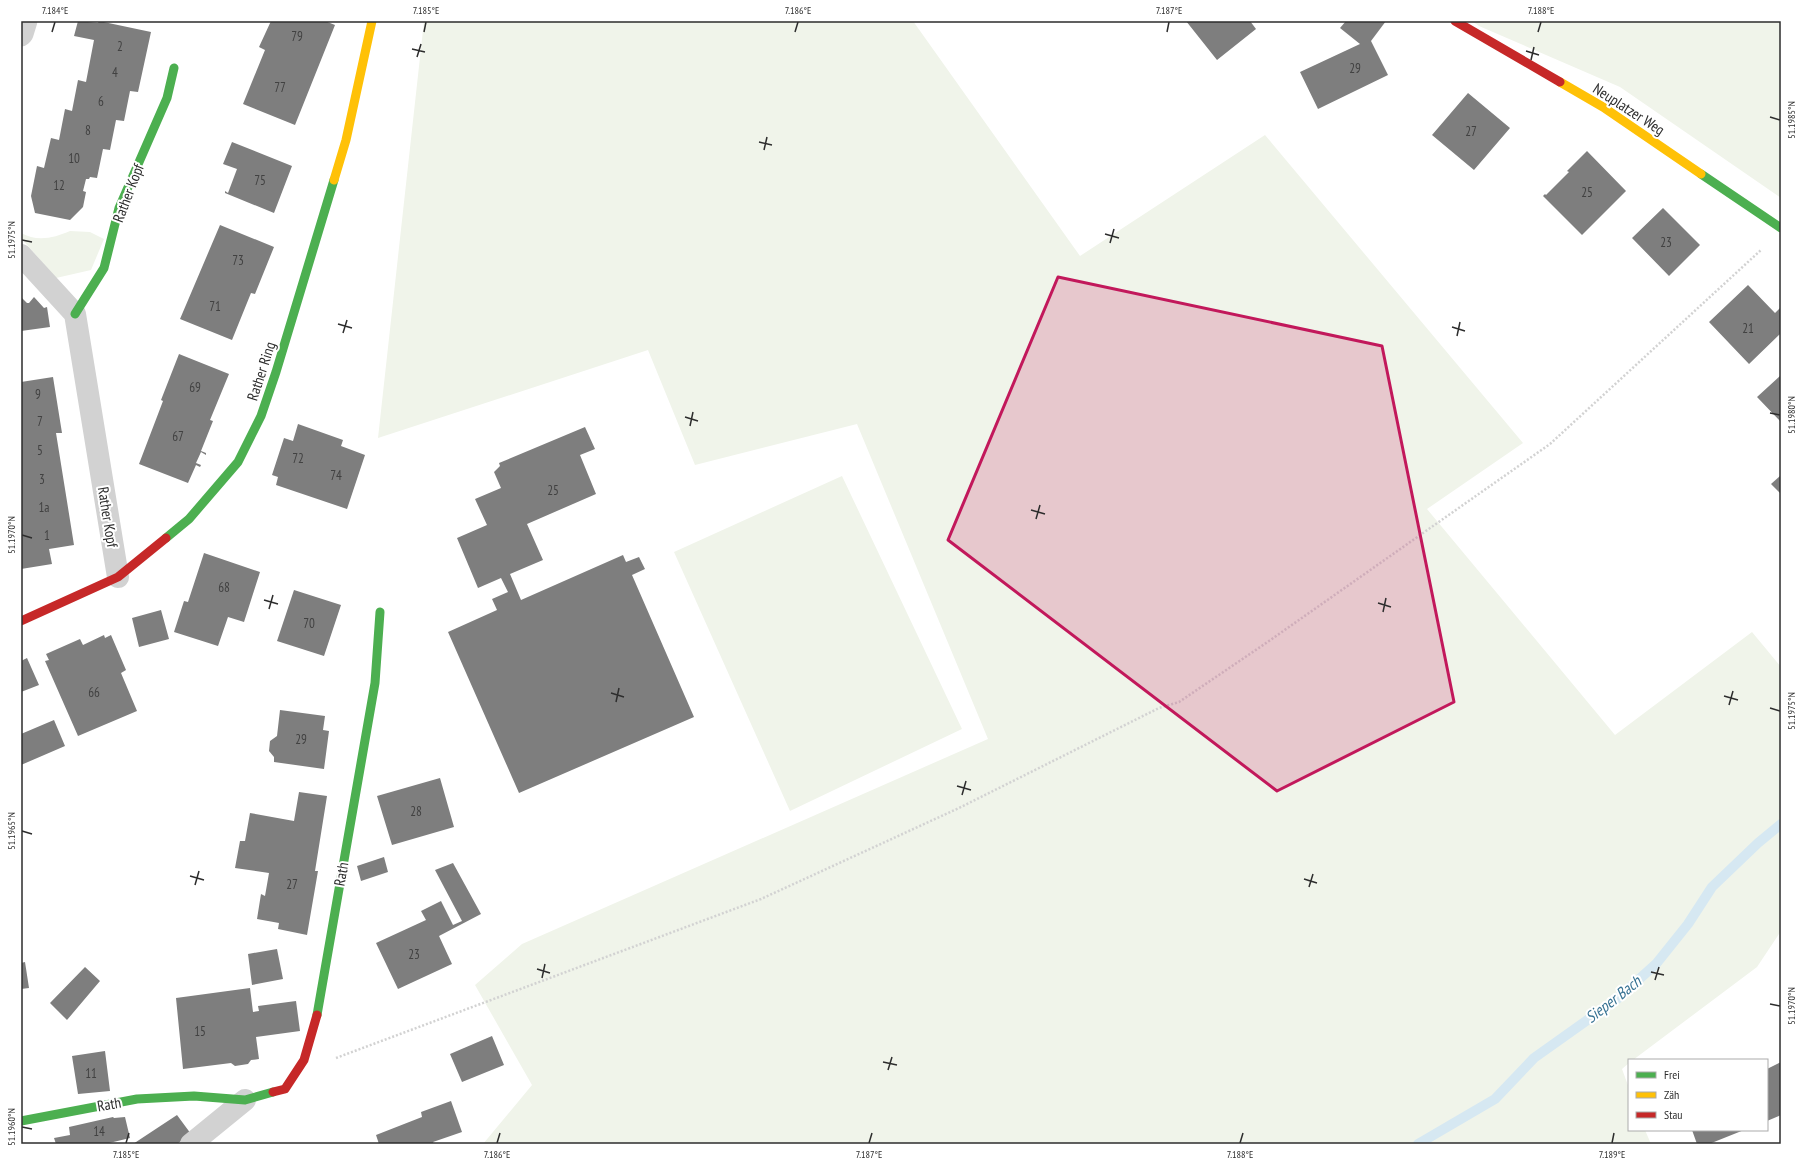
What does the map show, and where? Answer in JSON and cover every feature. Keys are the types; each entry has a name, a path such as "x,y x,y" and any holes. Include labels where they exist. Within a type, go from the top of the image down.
{"street":[{"name":"Rather Ring","path":"21,621 118,577 189,519 238,462 261,416 346,140 372,21"},
{"name":"Neuplatzer Weg","path":"1455,21 1603,107 1781,228"},
{"name":"Rather Kopf","path":"118,577 75,314 104,268 119,208 167,98 174,68"},
{"path":"21,255 75,314"},
{"name":"Rath","path":"21,1121 137,1099 194,1096 245,1100 285,1089 304,1060 315,1025 375,683 380,612"},
{"name":"Rath","path":"191,1144 245,1100"}],"lane":[{"path":"21,36 27,21"}],"path":[{"path":"331,1060 761,899 959,808 1159,708 1179,702 1282,632 1550,444 1764,248"}],"highlighted area":[{"path":"1058,277 1382,346 1454,702 1277,791 948,540"}],"shaded area":[{"path":"424,21 913,21 1080,256 1265,135 1523,443 1427,509 1615,735 1752,632 1781,667 1781,931 1757,967 1634,1059 1628,1059 1628,1064 1622,1069 1628,1085 1628,1131 1645,1131 1651,1144 483,1144 532,1085 475,985 522,944 988,739 857,424 695,465 648,350 378,438"},
{"path":"1472,21 1781,21 1781,198 1620,87 1479,26"},
{"path":"70,231 90,232 104,239 91,270 56,278 21,238 21,233 27,236 46,238 58,236"},
{"path":"842,476 962,729 790,811 674,552"}],"building":[{"path":"78,21 98,23 99,21 151,32 138,92 130,91 124,121 116,120 110,150 103,149 97,178 90,177 89,179 86,179 83,191 86,192 83,207 70,220 35,213 31,196 37,166 44,168 51,138 59,140 65,109 72,111 78,80 86,82 94,40 74,36"},
{"path":"271,21 325,21 335,25 295,125 243,104 265,50 259,47"},
{"path":"1186,21 1250,21 1256,29 1217,60"},
{"path":"1346,21 1386,21 1371,41 1388,75 1318,109 1300,72 1360,44 1340,28"},
{"path":"1468,93 1510,128 1474,170 1432,135"},
{"path":"232,142 292,166 274,213 225,193 225,191 228,193 237,169 223,164"},
{"path":"1587,151 1626,191 1582,235 1543,196 1545,194 1546,195 1569,172 1567,171"},
{"path":"1663,208 1700,245 1669,276 1632,238"},
{"path":"220,225 274,247 255,294 251,293 232,340 180,319"},
{"path":"1748,285 1775,313 1781,307 1781,333 1749,364 1709,322"},
{"path":"21,297 29,303 34,297 44,308 47,307 50,327 21,331"},
{"path":"179,354 229,374 210,420 213,421 201,451 206,453 206,455 201,452 196,463 201,465 200,467 196,465 188,483 139,464"},
{"path":"1781,375 1781,422 1757,397"},
{"path":"53,377 62,433 56,433 74,545 49,549 52,564 21,569 21,382"},
{"path":"298,424 343,440 341,446 365,455 347,509 276,485 278,477 272,475 284,438 293,441"},
{"path":"585,427 595,449 580,455 596,494 527,524 543,560 510,574 521,600 623,555 626,562 639,557 645,569 632,575 694,717 519,793 448,632 497,610 492,599 508,592 501,578 478,588 457,538 487,525 475,499 501,488 494,472 500,466 499,463"},
{"path":"1781,475 1781,494 1771,484"},
{"path":"204,553 260,572 244,622 228,617 218,646 174,632 184,601 188,602"},
{"path":"294,590 341,605 324,656 277,641"},
{"path":"161,610 169,639 139,647 132,618"},
{"path":"104,635 105,638 111,635 126,670 121,673 137,711 78,736 45,661 49,660 46,654 80,639 83,645"},
{"path":"27,658 39,685 21,692 21,661"},
{"path":"280,710 325,716 323,730 329,731 324,769 274,762 274,757 269,751 270,741 277,736"},
{"path":"54,720 65,746 21,765 21,734"},
{"path":"440,778 454,827 392,845 377,796"},
{"path":"299,792 327,796 315,871 318,871 307,935 278,929 279,923 257,919 261,894 265,896 269,873 235,868 240,841 245,841 250,813 294,821"},
{"path":"384,857 388,872 361,881 357,866"},
{"path":"453,863 481,914 439,936 452,964 398,989 376,943 426,920 421,911 441,901 453,925 462,921 435,870"},
{"path":"277,949 283,979 252,985 248,954"},
{"path":"25,962 29,988 21,989 21,963"},
{"path":"85,967 100,981 67,1020 50,1003"},
{"path":"250,988 253,1012 259,1011 258,1006 296,1001 300,1031 256,1037 259,1059 251,1060 248,1064 235,1066 231,1063 183,1069 176,998"},
{"path":"492,1036 504,1065 462,1082 450,1054"},
{"path":"105,1051 110,1091 78,1094 72,1056"},
{"path":"1781,1062 1781,1115 1768,1121 1768,1068"},
{"path":"451,1101 462,1132 433,1142 434,1144 379,1144 376,1135 422,1117 421,1112"},
{"path":"177,1115 191,1134 177,1144 133,1144"},
{"path":"113,1117 125,1117 130,1138 105,1144 56,1144 54,1138 70,1135 69,1127"},
{"path":"1692,1131 1742,1131 1709,1144 1697,1144"}],"waterway":[{"name":"Sieper Bach","path":"1418,1144 1495,1099 1534,1058 1617,999 1656,964 1688,924 1712,887 1758,843 1781,824"}],"traffic: fast":[{"path":"75,314 104,268 119,208 167,98 174,68"},
{"path":"1701,174 1781,228"},
{"path":"166,538 189,519 238,462 261,416 276,372 334,180"},
{"path":"317,1015 375,683 380,612"},
{"path":"21,1121 137,1099 194,1096 245,1100 273,1092"}],"traffic: slow":[{"path":"334,180 346,140 372,21"},
{"path":"1560,82 1603,107 1701,174"}],"traffic: jam":[{"path":"1455,21 1560,82"},
{"path":"21,621 118,577 166,538"},
{"path":"273,1092 285,1089 304,1060 317,1015"}]}
